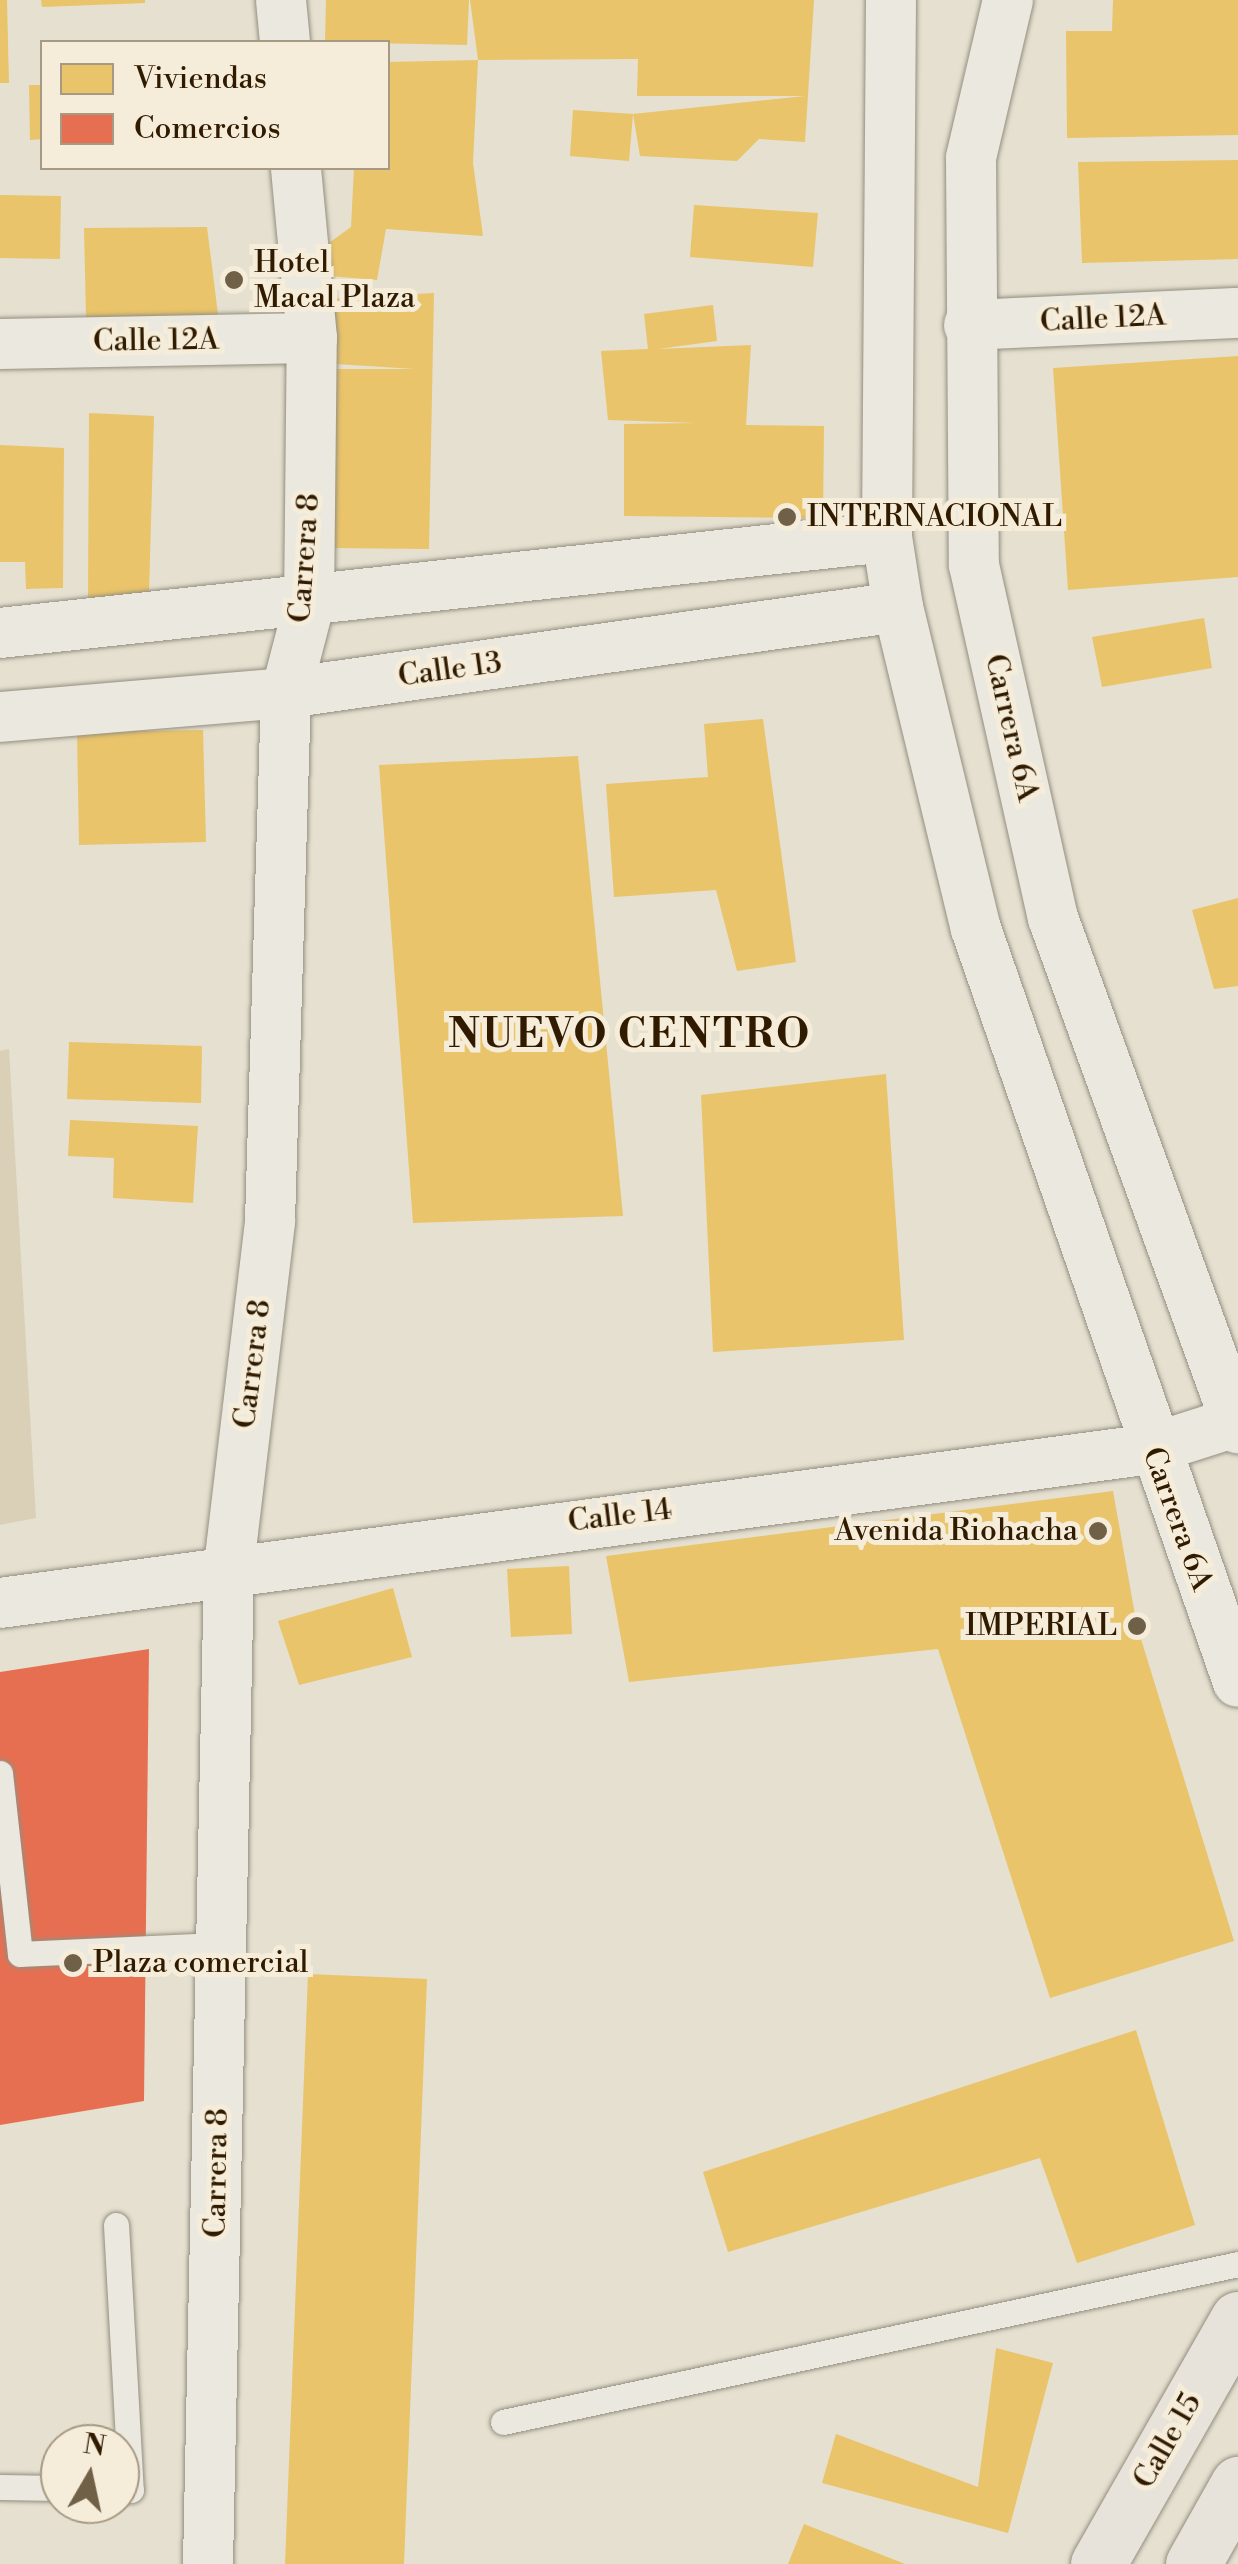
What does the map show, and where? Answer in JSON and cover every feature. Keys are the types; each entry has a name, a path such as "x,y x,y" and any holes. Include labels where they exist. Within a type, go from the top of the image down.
{"highway":[{"name":"Calle 15","path":"1098,2564 1238,2319"},
{"path":"1192,2564 1238,2484"}],"street":[{"path":"281,0 285,40"},
{"name":"Carrera 6A","path":"891,0 887,537 898,607 976,929 1151,1449 1238,1682"},
{"name":"Carrera 6A","path":"1008,0 971,158 969,325 974,564 1054,918 1237,1424"},
{"name":"Carrera 8","path":"208,2564 229,1566 270,1221 286,693 308,605 312,338 296,170"},
{"name":"Calle 12A","path":"969,325 1238,312"},
{"name":"Calle 12A","path":"0,344 312,338"},
{"path":"0,633 308,605 887,537"},
{"name":"Calle 13","path":"0,717 286,693 898,607"},
{"name":"Calle 14","path":"0,1602 229,1566 1151,1449 1237,1424"}],"lane":[{"path":"0,1773 20,1954 222,1944"},
{"path":"116,2225 127,2424"},
{"path":"503,2422 1238,2264"},
{"path":"0,2487 40,2488"}],"shaded area":[{"path":"9,1049 36,1518 0,1525 0,1051"}],"building: Viviendas":[{"path":"0,0 7,0 9,83 0,83"},
{"path":"41,0 145,0 145,3 42,7"},
{"path":"326,0 469,0 467,45 325,40"},
{"path":"470,0 814,0 805,142 759,139 737,161 640,156 633,114 805,96 637,96 638,59 478,60"},
{"path":"1113,0 1238,0 1238,135 1067,138 1066,31 1112,31"},
{"path":"478,60 473,163 483,236 386,229 377,280 316,275 322,248 351,227 354,170 390,170 390,62"},
{"path":"29,85 40,85 40,139 30,140"},
{"path":"573,110 633,114 629,161 570,156"},
{"path":"1238,160 1238,259 1082,263 1078,162"},
{"path":"0,195 61,196 60,259 0,258"},
{"path":"694,205 818,213 813,267 690,257"},
{"path":"207,227 220,330 86,318 84,228"},
{"path":"434,293 429,549 333,548 335,369 415,369 320,363 324,299"},
{"path":"713,305 717,341 658,349 751,345 746,425 824,426 823,518 624,516 624,424 696,423 608,420 601,351 648,349 644,314"},
{"path":"1238,356 1238,577 1068,590 1053,368"},
{"path":"89,413 154,416 149,594 88,598"},
{"path":"0,445 64,448 63,588 26,589 25,562 0,562"},
{"path":"1204,618 1212,668 1102,687 1092,637"},
{"path":"763,719 796,962 737,971 716,890 614,897 606,784 708,777 704,724"},
{"path":"203,730 206,842 79,845 77,732"},
{"path":"578,756 623,1216 413,1223 379,765"},
{"path":"1238,898 1238,986 1214,989 1192,910"},
{"path":"69,1042 202,1046 201,1103 67,1099"},
{"path":"886,1074 904,1340 713,1352 701,1095"},
{"path":"70,1120 198,1126 193,1203 113,1198 114,1158 68,1156"},
{"path":"1113,1491 1137,1626 1234,1941 1050,1998 938,1649 629,1682 606,1556"},
{"path":"569,1566 572,1634 511,1637 507,1569"},
{"path":"393,1588 412,1657 299,1685 278,1621"},
{"path":"308,1974 427,1979 404,2564 285,2564"},
{"path":"1136,2030 1195,2225 1077,2263 1040,2158 728,2252 703,2172"},
{"path":"996,2348 1053,2363 1008,2533 822,2483 836,2434 978,2487"},
{"path":"804,2524 905,2564 788,2564"}],"building: Comercios":[{"name":"Plaza comercial","path":"149,1649 144,2101 0,2125 0,1672"}],"place":[{"name":"Hotel Macal Plaza","path":"234,280"},
{"name":"INTERNACIONAL","path":"787,517"},
{"name":"Avenida Riohacha","path":"1098,1531"},
{"name":"IMPERIAL","path":"1137,1626"},
{"name":"Plaza comercial","path":"73,1963"}],"district":[{"name":"NUEVO CENTRO","path":"630,1035"}]}
